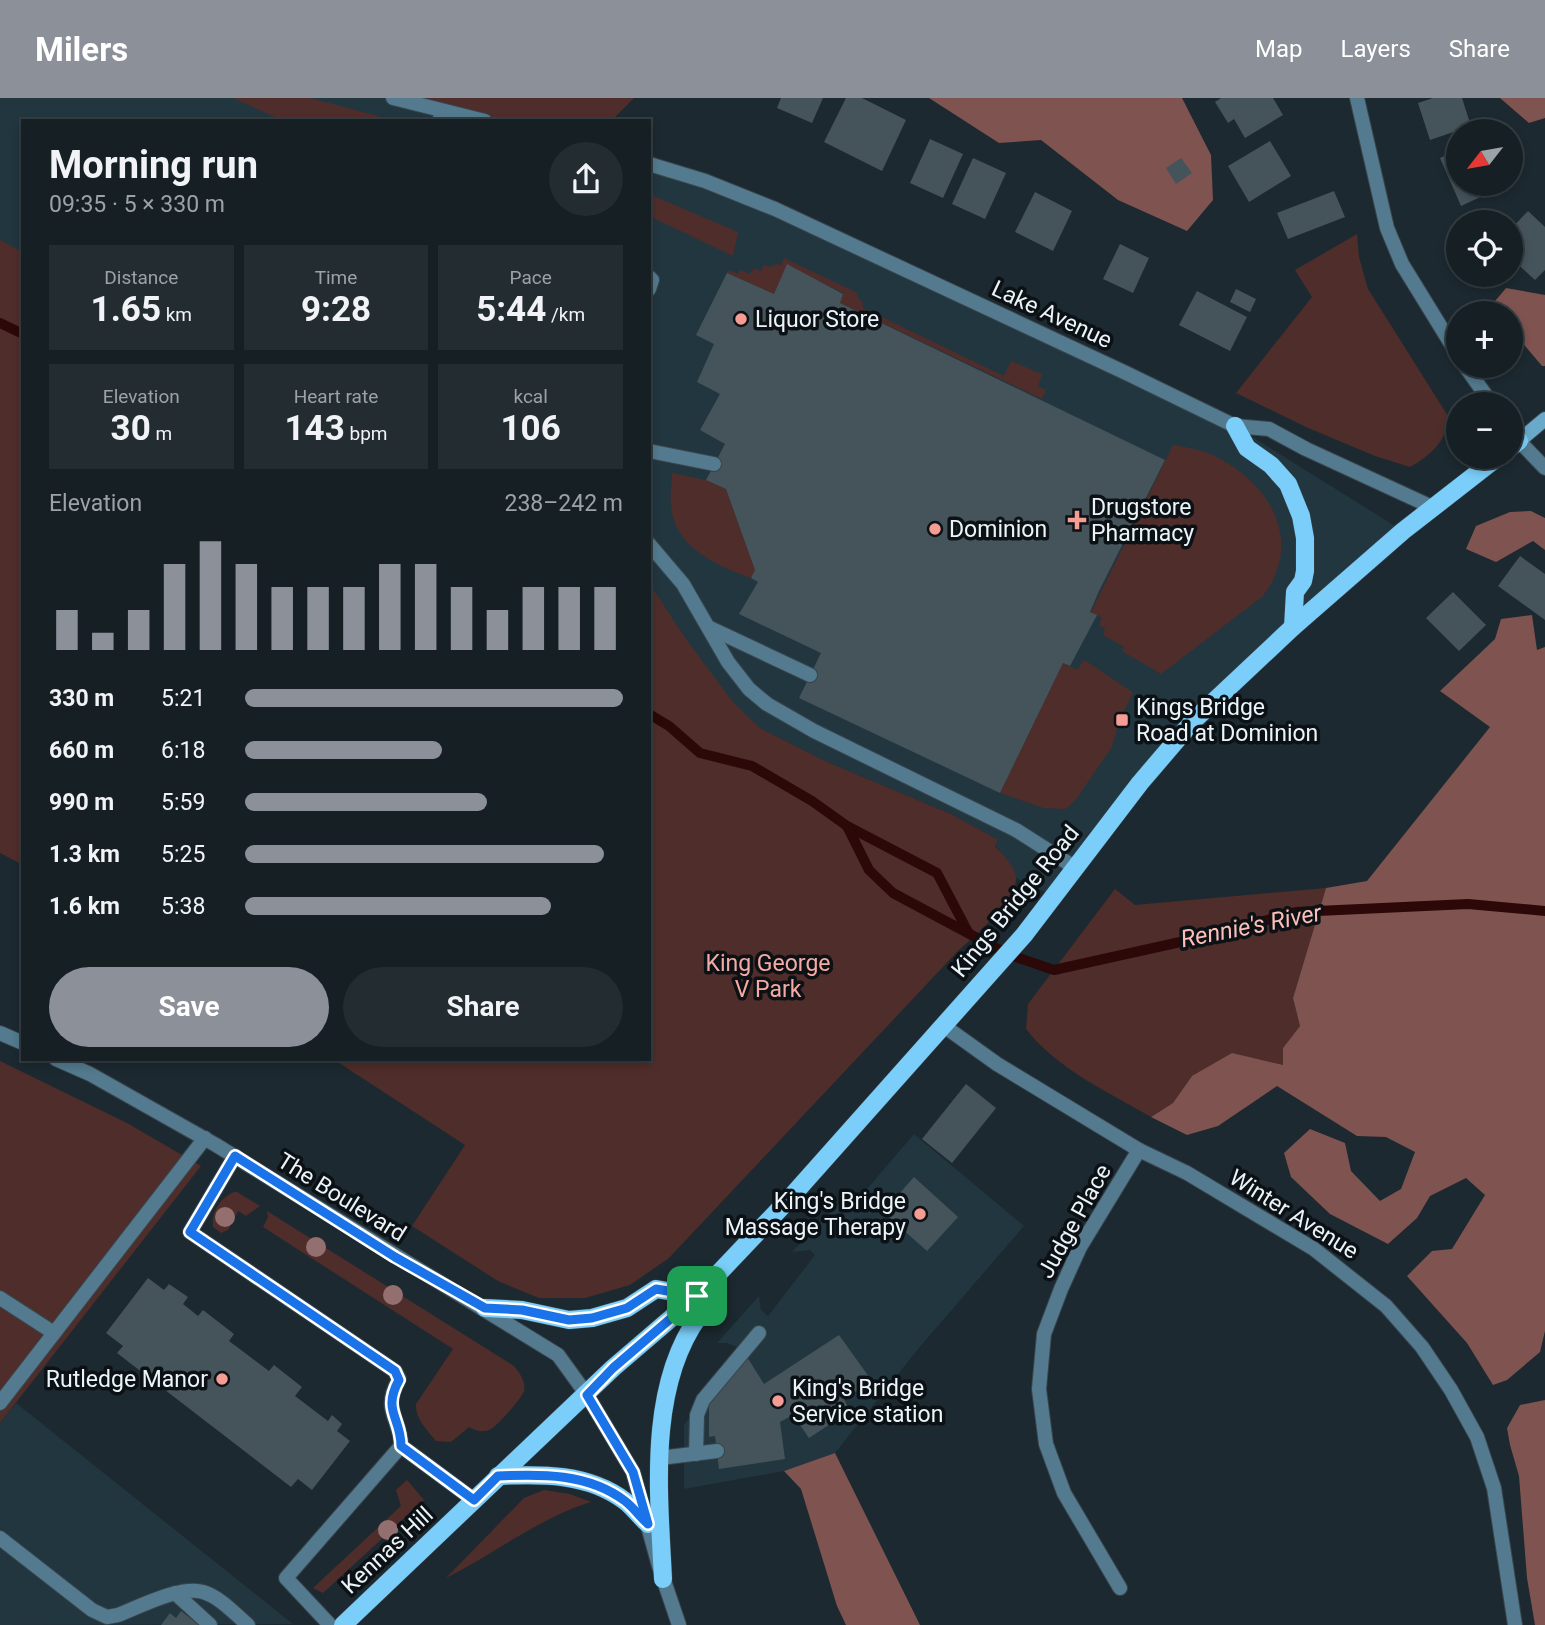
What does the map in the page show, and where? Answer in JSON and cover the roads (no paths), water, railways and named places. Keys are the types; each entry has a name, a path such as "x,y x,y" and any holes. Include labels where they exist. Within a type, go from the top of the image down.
{"main road":[{"path":"1523,433 1545,419"},
{"path":"1235,426 1247,448 1271,465 1288,484 1301,516 1305,538 1305,571 1303,581 1295,593 1293,627"},
{"name":"Kings Bridge Road","path":"587,1395 613,1368 697,1296 790,1198 1024,935 1140,783 1194,721 1293,627 1432,507 1482,469"},
{"path":"485,1308 522,1310 569,1320 592,1318 627,1308 656,1289 697,1296 699,1316 685,1335 673,1366 663,1419 659,1474 663,1579"},
{"name":"Kennas Hill","path":"344,1625 498,1476 587,1395"},
{"path":"498,1476 552,1475 576,1479 610,1491 627,1502 648,1524"}],"street":[{"path":"393,98 441,116 467,119"},
{"path":"1357,98 1387,228 1402,264 1446,336"},
{"name":"Lake Avenue","path":"651,165 705,181 775,209 1235,426 1269,429 1432,507"},
{"path":"1523,448 1545,468"},
{"path":"651,451 714,464"},
{"path":"651,546 683,584 728,662 749,689 767,704 814,731 1016,830 1074,867"},
{"path":"708,627 810,675"},
{"name":"Winter Avenue","path":"944,1026 997,1064 1139,1150 1187,1173 1314,1249 1386,1306 1422,1347 1451,1390 1477,1437 1494,1488 1514,1625"},
{"path":"0,1033 21,1043"},
{"name":"The Boulevard","path":"61,1061 90,1074 235,1156 558,1355 587,1395 633,1472 679,1625"},
{"path":"0,1403 205,1139"},
{"name":"Judge Place","path":"1120,1588 1064,1493 1046,1444 1039,1389 1044,1334 1061,1289 1080,1247 1139,1150"},
{"path":"235,1156 190,1232 395,1371 399,1380 390,1408 401,1438 401,1446 286,1578 330,1625"},
{"path":"0,1298 54,1333"},
{"path":"696,1454 697,1415 703,1400 759,1333"},
{"path":"401,1446 474,1500"},
{"path":"660,1458 716,1451"},
{"path":"0,1538 92,1610 107,1617 187,1590 202,1591 217,1599 248,1625"},
{"path":"175,1593 210,1625"}],"waterway":[{"name":"Rennie's River","path":"0,323 21,333"},
{"name":"Rennie's River","path":"651,715 669,726 700,753 752,766 812,801 847,826 937,873 968,932"},
{"name":"Rennie's River","path":"847,826 869,870 893,893 1007,954 1054,970 1221,933 1296,912 1468,904 1545,911"}],"place":[{"name":"Liquor Store","path":"741,319"},
{"name":"Drugstore Pharmacy","path":"1077,520"},
{"name":"Dominion","path":"935,529"},
{"name":"Kings Bridge Road at Dominion","path":"1122,720"},
{"name":"King's Bridge Massage Therapy","path":"920,1214"},
{"name":"Rutledge Manor","path":"222,1379"},
{"name":"King's Bridge Service station","path":"778,1401"}],"park label":[{"name":"King George V Park","path":"768,976"}]}
